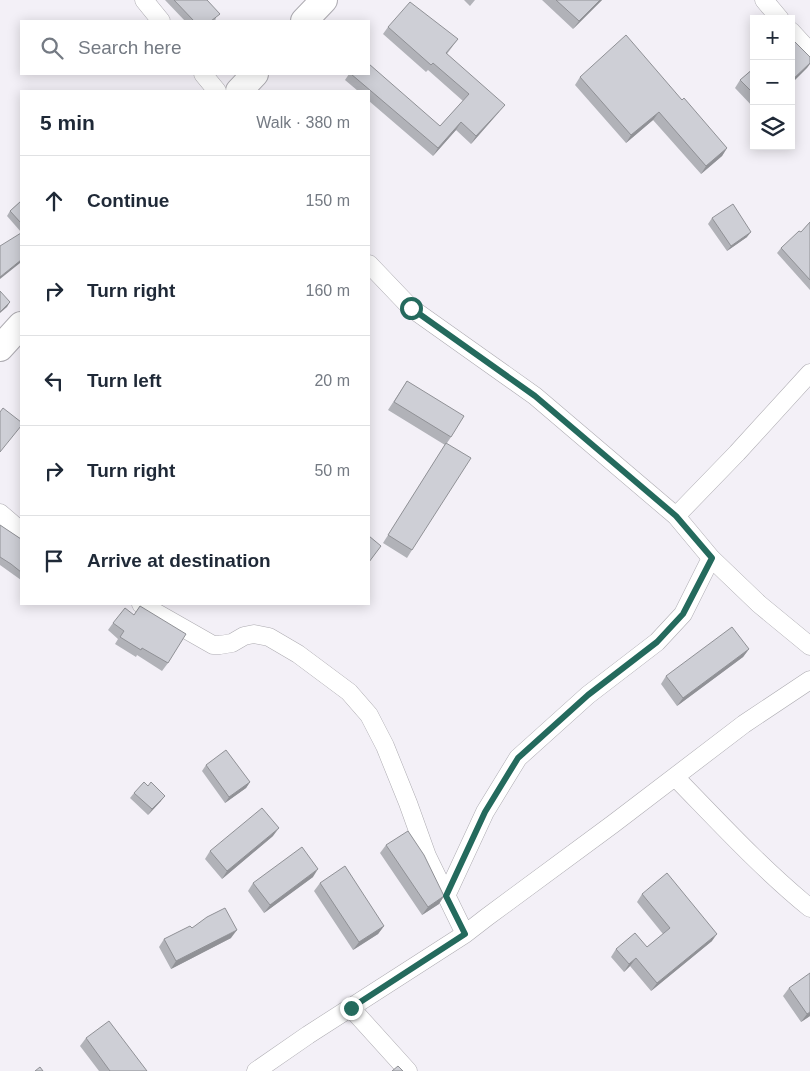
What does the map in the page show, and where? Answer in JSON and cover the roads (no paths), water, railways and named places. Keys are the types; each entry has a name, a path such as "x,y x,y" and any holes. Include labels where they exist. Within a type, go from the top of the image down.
{"street":[{"path":"144,0 160,20"},
{"path":"305,20 324,0"},
{"path":"764,0 777,15"},
{"path":"795,35 810,52"},
{"path":"204,75 217,90"},
{"path":"240,90 254,75"},
{"path":"370,265 411,308 535,396 676,516 712,558 759,604 810,646"},
{"path":"0,348 20,326"},
{"path":"676,516 810,373"},
{"path":"0,513 20,530"},
{"path":"446,896 485,812 518,758 588,695 657,642 683,614 712,558"},
{"path":"144,605 213,645 232,643 244,636 254,634 269,637 298,654 349,692 369,715 385,746 427,856 465,934"},
{"path":"256,1071 308,1035 465,934 744,724 810,680"},
{"path":"675,776 786,888 810,908"},
{"path":"351,1008 408,1071"}]}
